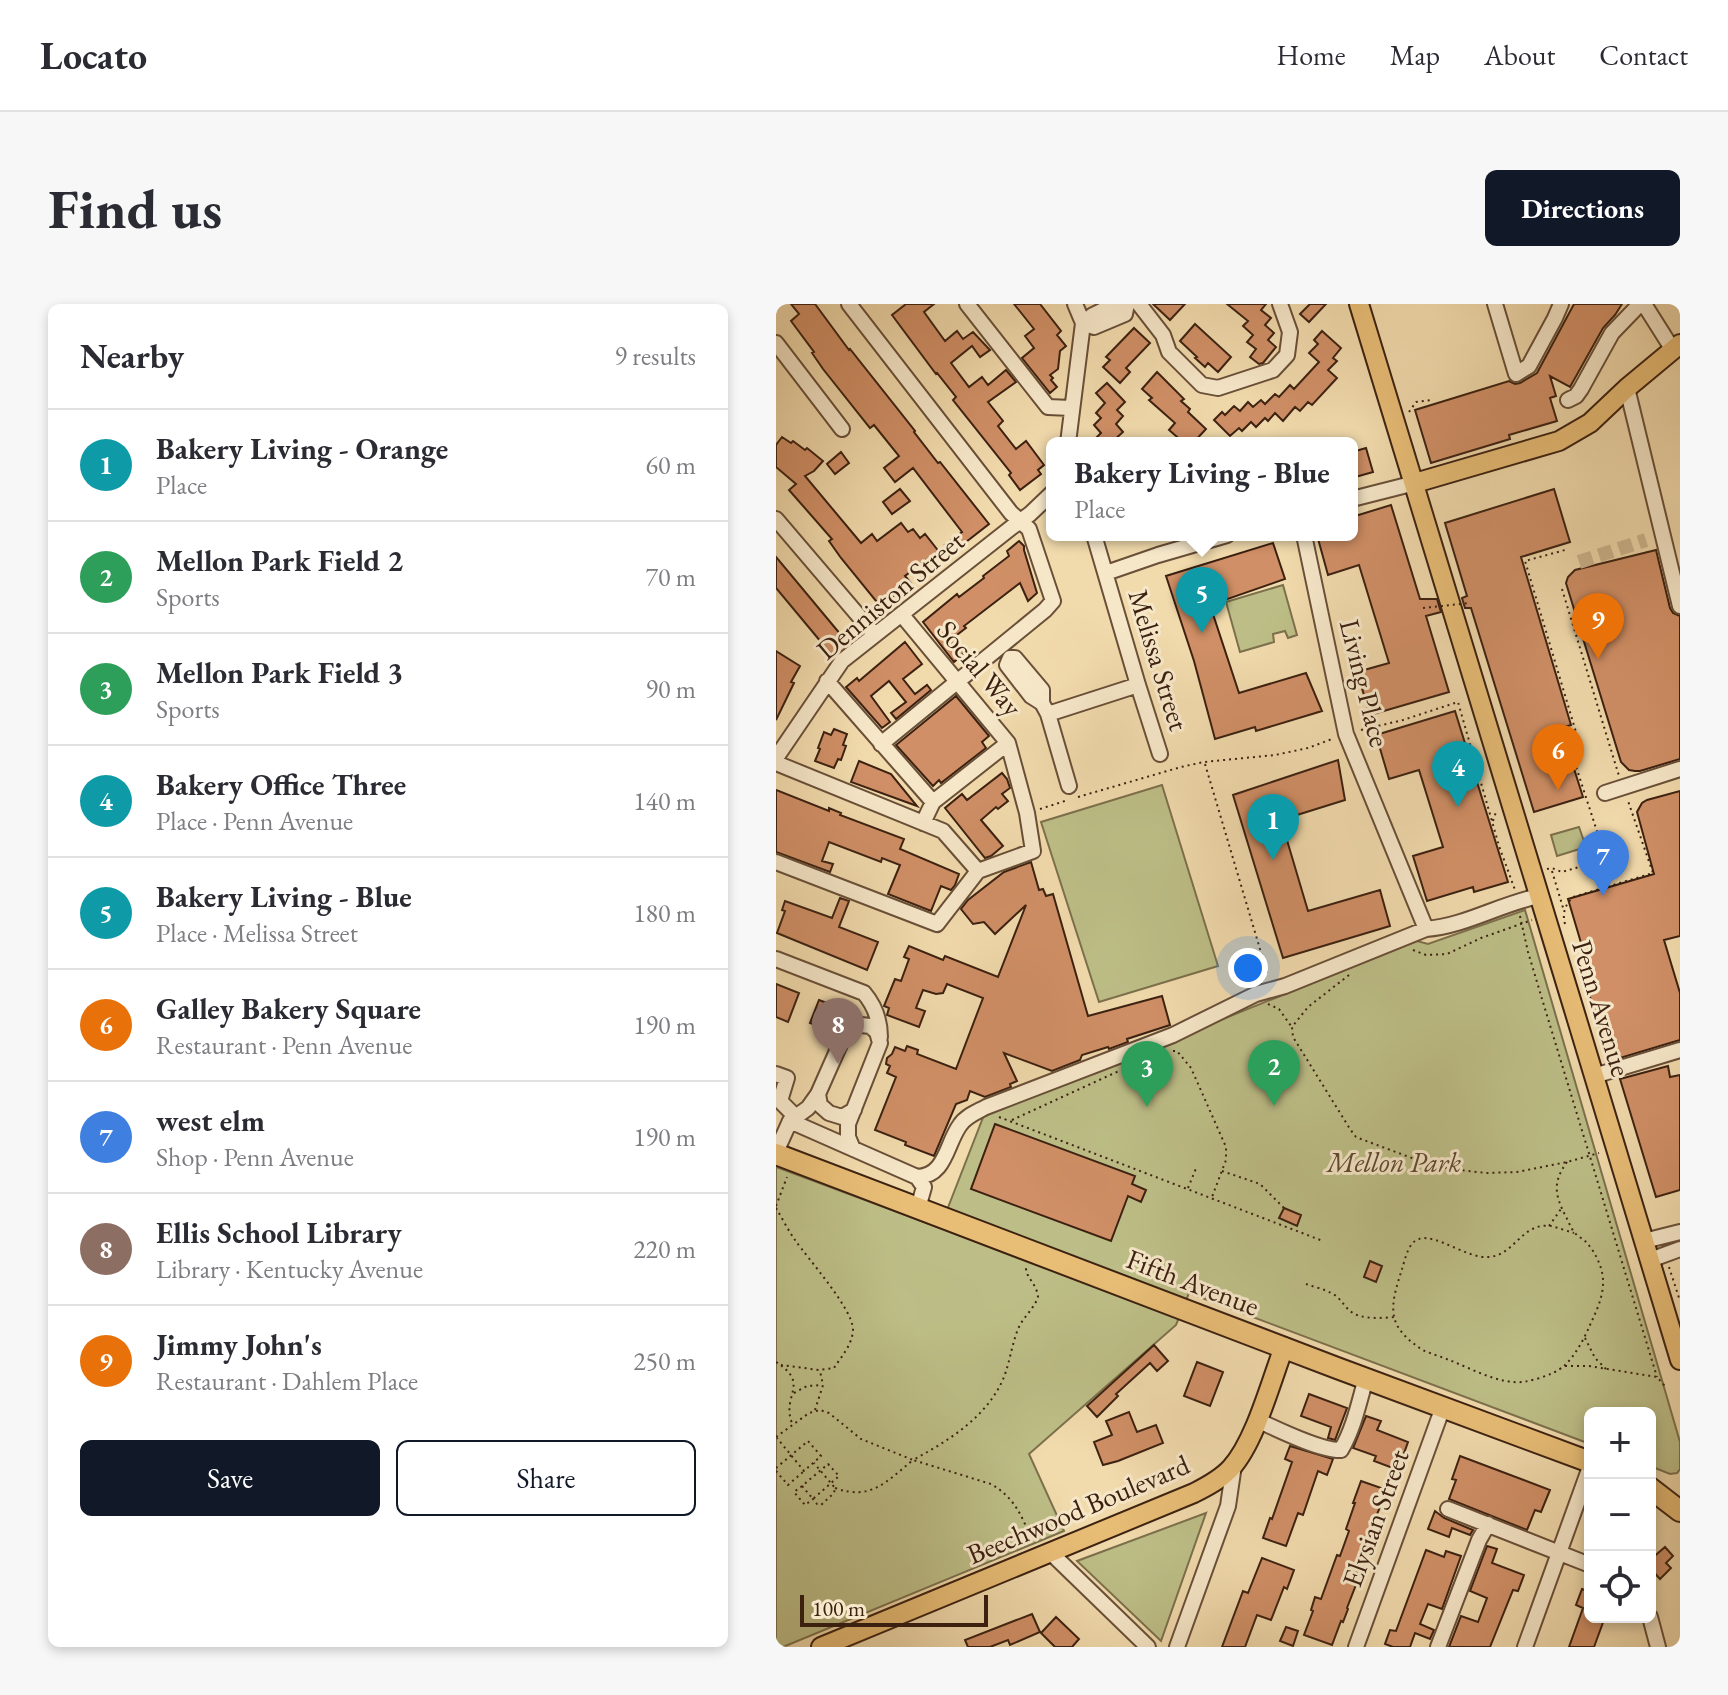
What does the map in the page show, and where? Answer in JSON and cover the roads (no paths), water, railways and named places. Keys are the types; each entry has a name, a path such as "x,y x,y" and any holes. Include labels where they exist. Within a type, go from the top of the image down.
{"highway":[{"name":"Fifth Avenue","path":"782,1155 1584,1463"},
{"path":"1656,1488 1680,1496"},
{"path":"1656,1491 1680,1511"}],"main road":[{"name":"Penn Avenue","path":"1359,304 1644,1241 1657,1258 1680,1360"},
{"path":"1415,483 1559,441 1590,423 1676,347"},
{"name":"Beechwood Boulevard","path":"821,1647 1194,1493 1217,1480 1234,1465 1247,1444 1284,1347"}],"street":[{"path":"849,304 1011,513 1029,529 1053,601 881,744"},
{"path":"967,304 1048,407 1071,408"},
{"path":"1069,437 1083,323 1075,304"},
{"path":"1083,323 1116,304"},
{"path":"1083,323 1094,327 1125,314 1127,304"},
{"path":"1139,304 1163,335 1169,352 1202,385 1218,388 1273,370 1287,355 1290,332 1280,304"},
{"path":"1495,304 1516,374 1529,366 1561,304"},
{"path":"1568,400 1581,389 1612,333 1642,304 1676,347"},
{"path":"776,343 842,429"},
{"path":"1627,388 1663,535 1674,553 1680,606"},
{"path":"1358,497 1415,483"},
{"name":"Denniston Street","path":"776,761 842,661 1046,498"},
{"path":"776,519 875,635"},
{"path":"1646,540 1663,535"},
{"name":"Melissa Street","path":"1096,541 1160,754"},
{"path":"1106,573 1206,541"},
{"name":"Living Place","path":"1305,541 1346,734 1426,929"},
{"name":"Social Way","path":"902,615 1008,743 1027,813 1033,851 978,871"},
{"path":"827,681 933,802"},
{"path":"1069,786 1045,708 1138,685"},
{"path":"923,823 933,802 1008,743"},
{"path":"776,761 943,831 978,871 937,924 779,863 776,880"},
{"path":"1605,793 1680,769"},
{"path":"917,1177 935,1171 961,1123 981,1110 1173,1035 1256,994 1285,986 1426,929 1440,928 1539,896"},
{"path":"776,959 859,991 872,1004 880,1026 880,1037 847,1133 853,1149"},
{"path":"782,1155 793,1119 808,1108 818,1094 842,1039 851,1027 870,1026 880,1037"},
{"path":"1594,1076 1680,1050"},
{"path":"776,1074 787,1078 778,1102 793,1119 917,1177 924,1187 918,1208"},
{"path":"818,1094 820,1105 829,1113 842,1117 854,1110"},
{"path":"1644,1241 1680,1232"},
{"path":"1657,1258 1680,1249"},
{"path":"1257,1420 1314,1444 1341,1450 1366,1378"},
{"name":"Elysian Street","path":"1356,1647 1443,1407"},
{"path":"1177,1647 1228,1506 1234,1465"},
{"path":"1525,1647 1585,1479"},
{"path":"1448,1509 1584,1563"},
{"path":"1438,1647 1488,1524"},
{"path":"1050,1552 1148,1647"},
{"path":"1652,1623 1658,1647"}],"tunnel":[{"path":"1579,562 1646,540"}],"place":[{"name":"Bakery Living - Blue","path":"1202,633"},
{"name":"Jimmy John's","path":"1598,659"},
{"name":"Galley Bakery Square","path":"1558,790"},
{"name":"Bakery Office Three","path":"1458,807"},
{"name":"Bakery Living - Orange","path":"1273,860"},
{"name":"west elm","path":"1603,896"},
{"name":"Ellis School Library","path":"838,1064"},
{"name":"Mellon Park Field 2","path":"1274,1106"},
{"name":"Mellon Park Field 3","path":"1147,1107"}],"park label":[{"name":"Mellon Park","path":"1394,1162"}]}
